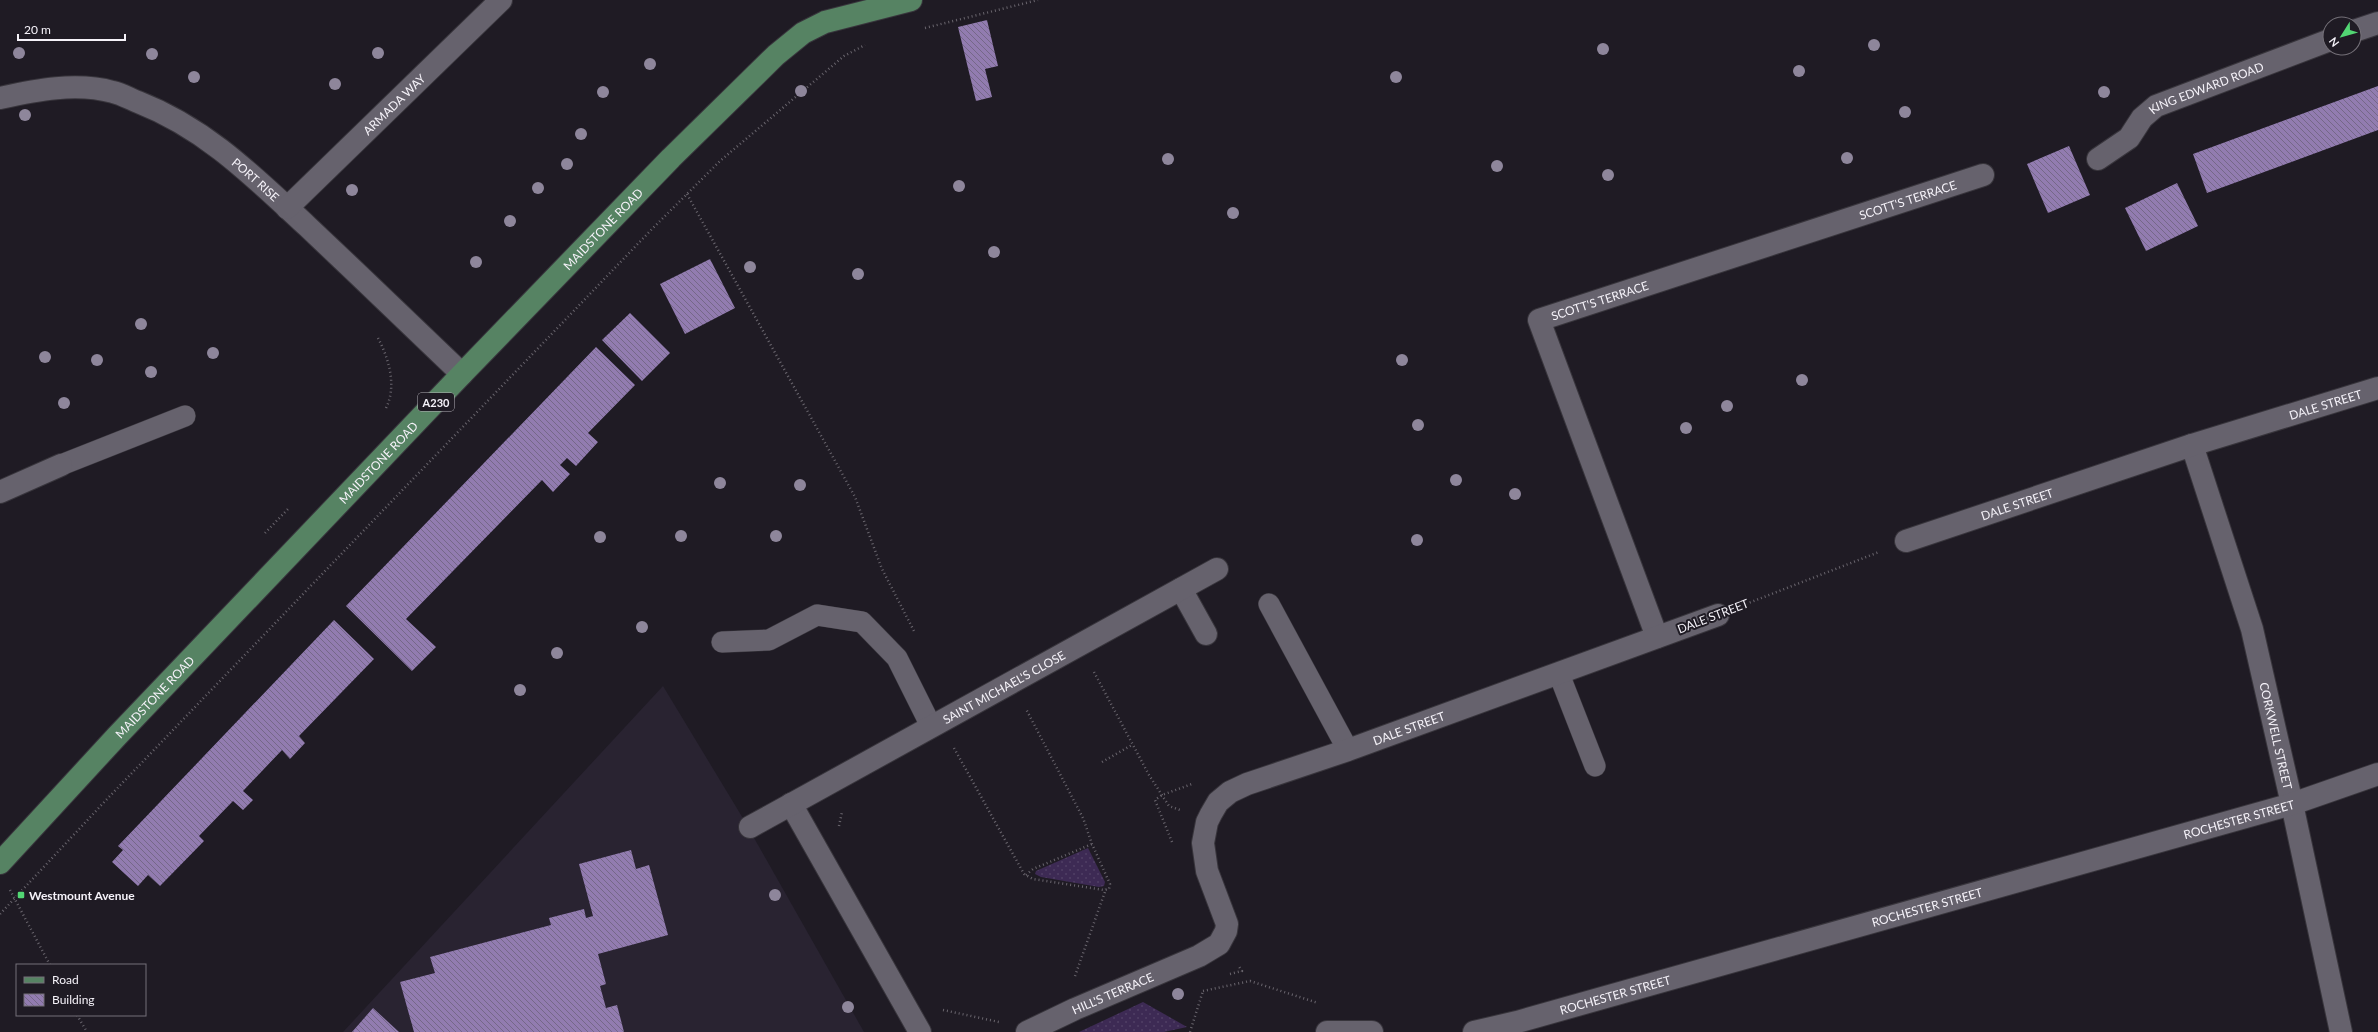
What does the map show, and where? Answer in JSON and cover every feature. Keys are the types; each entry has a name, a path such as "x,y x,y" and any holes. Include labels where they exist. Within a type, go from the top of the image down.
{"main road":[{"name":"MAIDSTONE ROAD","path":"0,863 117,736 462,374 682,147 776,55 803,34 825,22 911,0"}],"street":[{"name":"ARMADA WAY","path":"287,208 501,0"},
{"path":"2362,28 2378,23"},
{"name":"KING EDWARD ROAD","path":"2098,159 2129,138 2145,116 2160,104 2322,43"},
{"name":"PORT RISE","path":"0,98 24,92 64,88 95,89 124,95 173,117 196,130 230,157 287,208 462,374"},
{"name":"SCOTT'S TERRACE","path":"1657,637 1539,320 1983,175"},
{"name":"DALE STREET","path":"1906,541 2192,445 2378,388"},
{"name":"CORKWELL STREET","path":"2192,445 2252,629 2292,804 2341,1032"},
{"path":"0,492 61,465"},
{"name":"SAINT MICHAEL'S CLOSE","path":"750,828 935,724 1217,569"},
{"path":"1181,589 1206,634"},
{"name":"DALE STREET","path":"1199,956 1219,944 1226,931 1227,924 1207,871 1204,858 1204,834 1215,808 1226,795 1240,787 1348,750 1718,615"},
{"name":"ROCHESTER STREET","path":"1479,1032 2292,804 2378,774"},
{"path":"791,804 920,1032"},
{"name":"HILL'S TERRACE","path":"1027,1032 1074,1009 1199,956"},
{"path":"1327,1032 1372,1032"}],"lane":[{"path":"61,465 185,416"},
{"path":"1269,604 1348,750"},
{"path":"722,642 769,640 817,614 862,622 897,658 935,724"},
{"path":"1558,674 1595,766"}],"path":[{"path":"921,29 1038,0"},
{"path":"0,914 343,551 687,194 720,161 836,62 851,51 871,42"},
{"path":"687,194 855,497 882,569 917,637"},
{"path":"377,335 388,364 391,380 391,392 384,411"},
{"path":"262,537 294,504"},
{"name":"DALE STREET","path":"1718,615 1906,541"},
{"path":"1093,668 1132,745 1162,795"},
{"path":"1024,707 1083,818 1092,844 1110,886 1106,890 1076,975 1077,982"},
{"path":"935,724 1021,871 1033,879 1106,890"},
{"path":"1102,762 1132,745"},
{"path":"1175,850 1155,802 1156,799 1162,795 1196,782"},
{"path":"839,832 844,805"},
{"path":"1026,875 1033,869 1092,844"},
{"path":"7,885 49,964"},
{"path":"1203,992 1250,981 1326,1006 1337,1032"},
{"path":"1190,1032 1203,992 1202,987"},
{"path":"939,1009 993,1021 1003,1020"},
{"path":"79,1016 87,1032"}],"shaded area":[{"path":"663,686 741,815 864,1032 343,1032"},
{"path":"1088,848 1105,882 1104,886 1099,887 1041,877 1035,874 1036,871"},
{"path":"1143,1002 1187,1027 1164,1032 1079,1032"}],"building":[{"path":"987,20 998,66 985,69 992,97 976,101 958,27"},
{"path":"2378,86 2378,130 2207,193 2193,154"},
{"path":"2069,146 2090,195 2048,213 2027,164"},
{"path":"2177,183 2198,226 2146,251 2125,208"},
{"path":"710,259 735,308 685,334 660,284"},
{"path":"630,313 670,353 642,381 602,340"},
{"path":"596,347 635,385 588,433 598,442 576,466 567,458 560,465 570,474 553,492 542,480 406,619 436,647 412,671 346,606"},
{"path":"334,620 374,659 299,736 305,743 290,759 282,750 243,791 253,800 243,810 233,801 199,836 204,841 160,886 148,875 138,886 112,862 123,850 118,846"},
{"path":"631,850 636,869 649,865 668,935 598,954 606,984 600,986 606,1008 617,1005 624,1032 414,1032 400,982 435,973 430,957 551,925 549,918 584,909 586,918 593,916 579,864"},
{"path":"373,1008 399,1032 352,1032"}],"place":[{"name":"Westmount Avenue","path":"21,895"}]}
